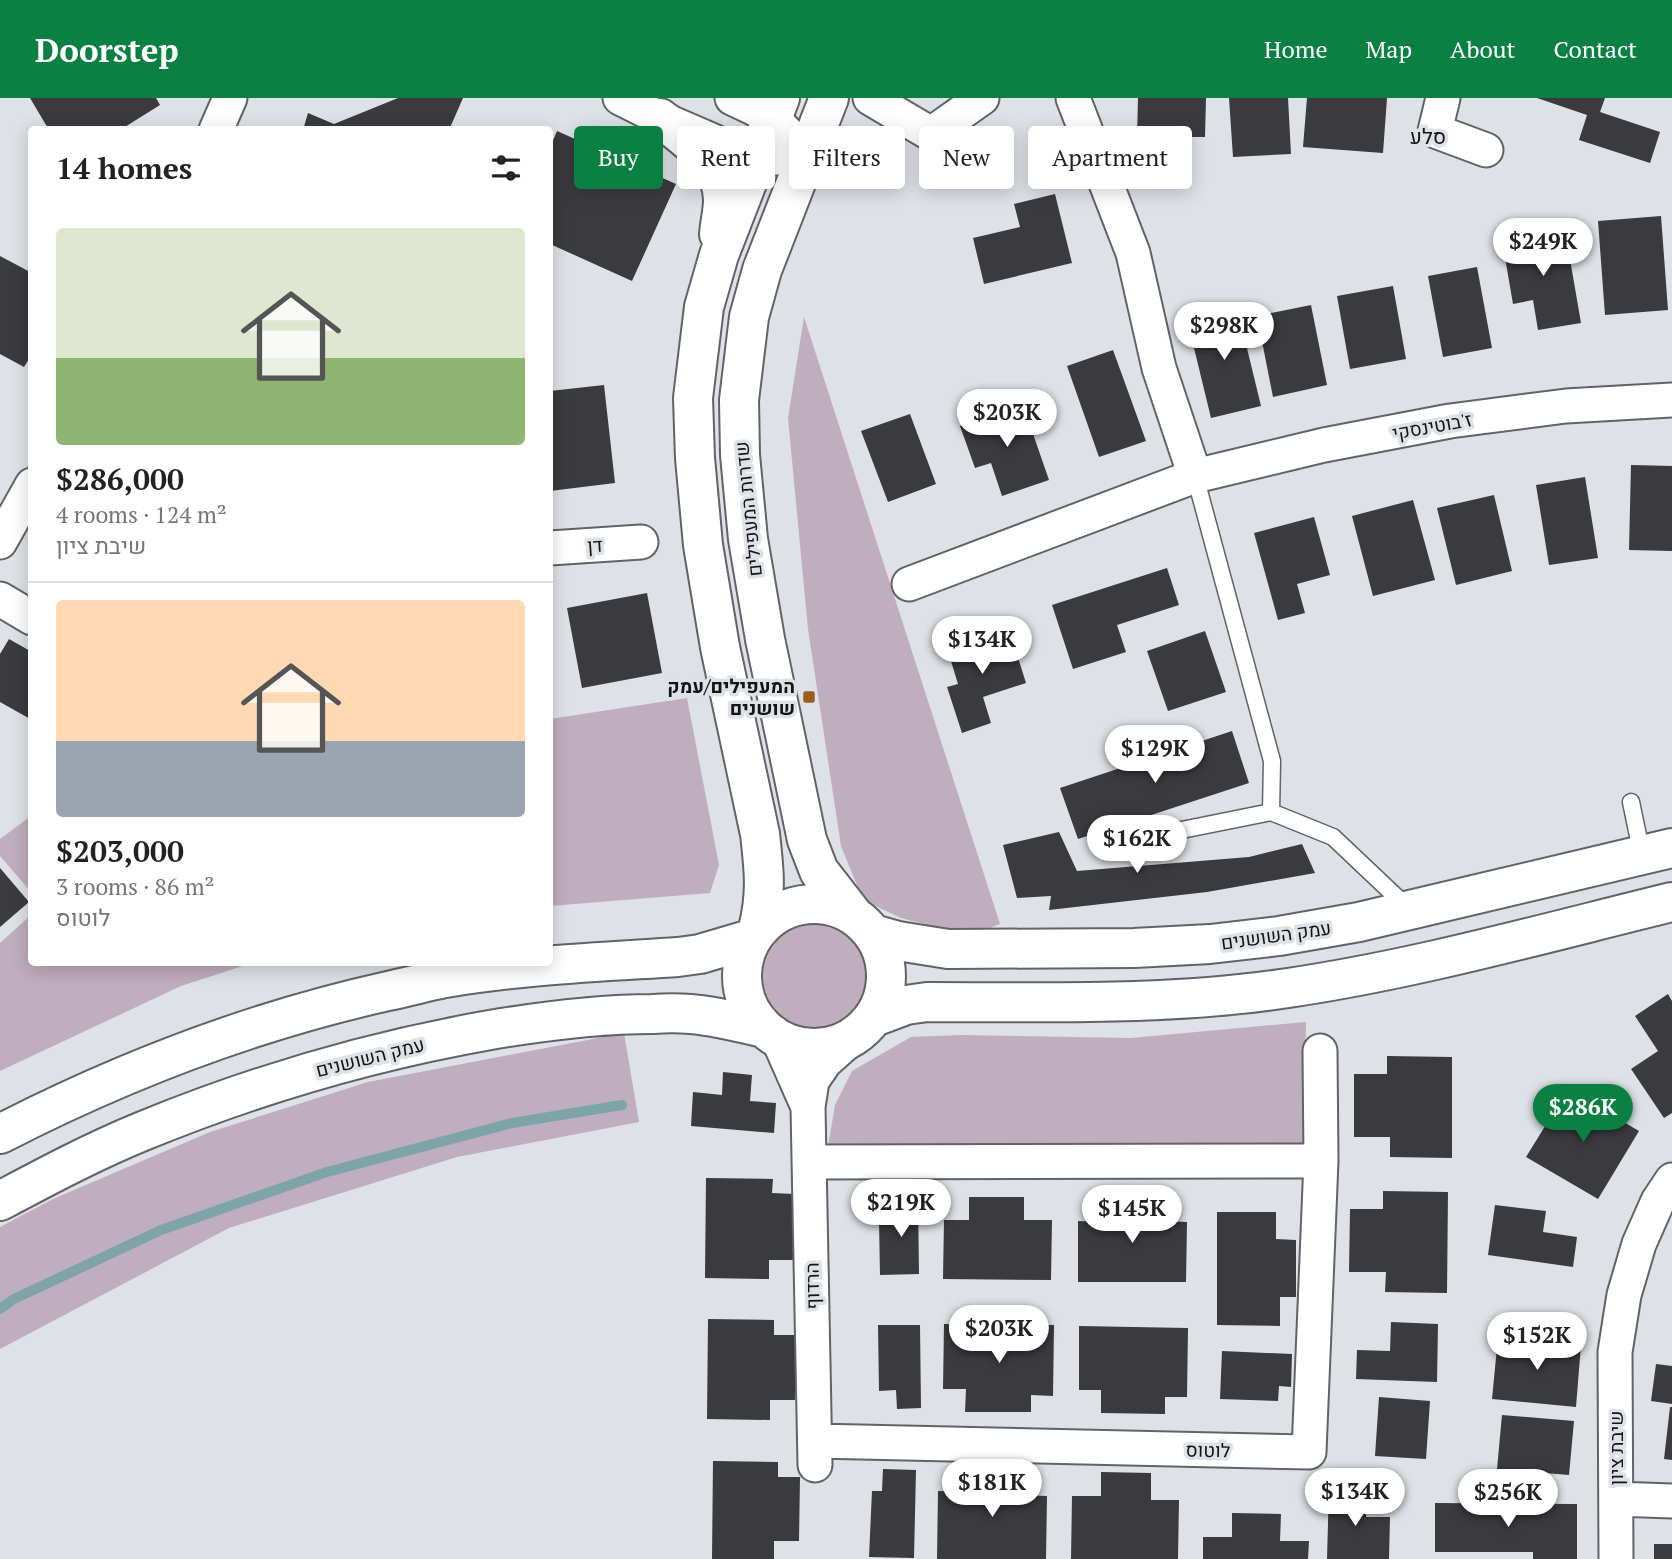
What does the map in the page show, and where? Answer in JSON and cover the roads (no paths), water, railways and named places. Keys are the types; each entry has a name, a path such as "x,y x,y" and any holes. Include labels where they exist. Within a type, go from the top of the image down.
{"street":[{"path":"218,126 230,98"},
{"path":"620,98 678,126"},
{"path":"732,98 776,108 789,128"},
{"name":"שדרות המעפילים","path":"818,126 829,98"},
{"path":"870,98 932,134 982,98"},
{"path":"1073,98 1133,253 1158,368 1195,476"},
{"path":"1443,98 1435,131 1486,150"},
{"path":"769,126 776,108"},
{"path":"660,118 697,147 719,177 723,198 716,267"},
{"path":"745,189 719,255 704,307 693,398 703,545 720,648 760,834 764,905 742,962 742,986 755,1019 771,1033 796,1046 816,1048 835,1045 906,1005 926,1002 1136,1001 1287,988 1370,974 1672,902"},
{"name":"שדרות המעפילים","path":"794,189 762,270 749,317 738,400 740,455 748,538 765,639 807,840 819,871 864,925"},
{"name":"ז'בוטינסקי","path":"909,584 1195,476 1324,445 1450,421 1566,406 1672,400"},
{"path":"0,542 28,492"},
{"name":"דן","path":"553,548 641,542"},
{"path":"0,599 28,616"},
{"name":"עמק השושנים","path":"864,925 909,944 948,949 1134,948 1210,944 1279,936 1359,922 1657,852"},
{"path":"553,966 700,954 755,934 774,915 794,906 814,904 835,907 864,925 883,953 886,975 883,997 863,1027"},
{"path":"0,1134 118,1078 276,1020 444,978 552,966"},
{"name":"עמק השושנים","path":"0,1200 60,1169 217,1102 360,1057 456,1036 544,1021 621,1014 688,1013 712,1016 771,1033"},
{"name":"הרדוף","path":"815,1453 808,1107 812,1082 818,1072 825,1062 863,1027"},
{"name":"הרדוף","path":"771,1033 808,1107"},
{"name":"לוטוס","path":"815,1453 1310,1452 1321,1161 1320,1051"},
{"path":"809,1162 1321,1161"},
{"name":"שיבת ציון","path":"1616,1559 1615,1352 1624,1295 1639,1244 1658,1201 1672,1180"},
{"path":"1616,1499 1672,1501"}],"lane":[{"path":"1195,476 1272,761 1271,812"},
{"path":"1631,802 1657,852"},
{"path":"1102,846 1271,812 1333,836 1410,911"}],"waterway":[{"path":"0,1309 14,1299 161,1230 327,1172 512,1123 622,1105"}],"place":[{"name":"המעפילים/עמק שושנים","path":"809,697"}],"district":[{"name":"סלע","path":"1428,137"}]}
